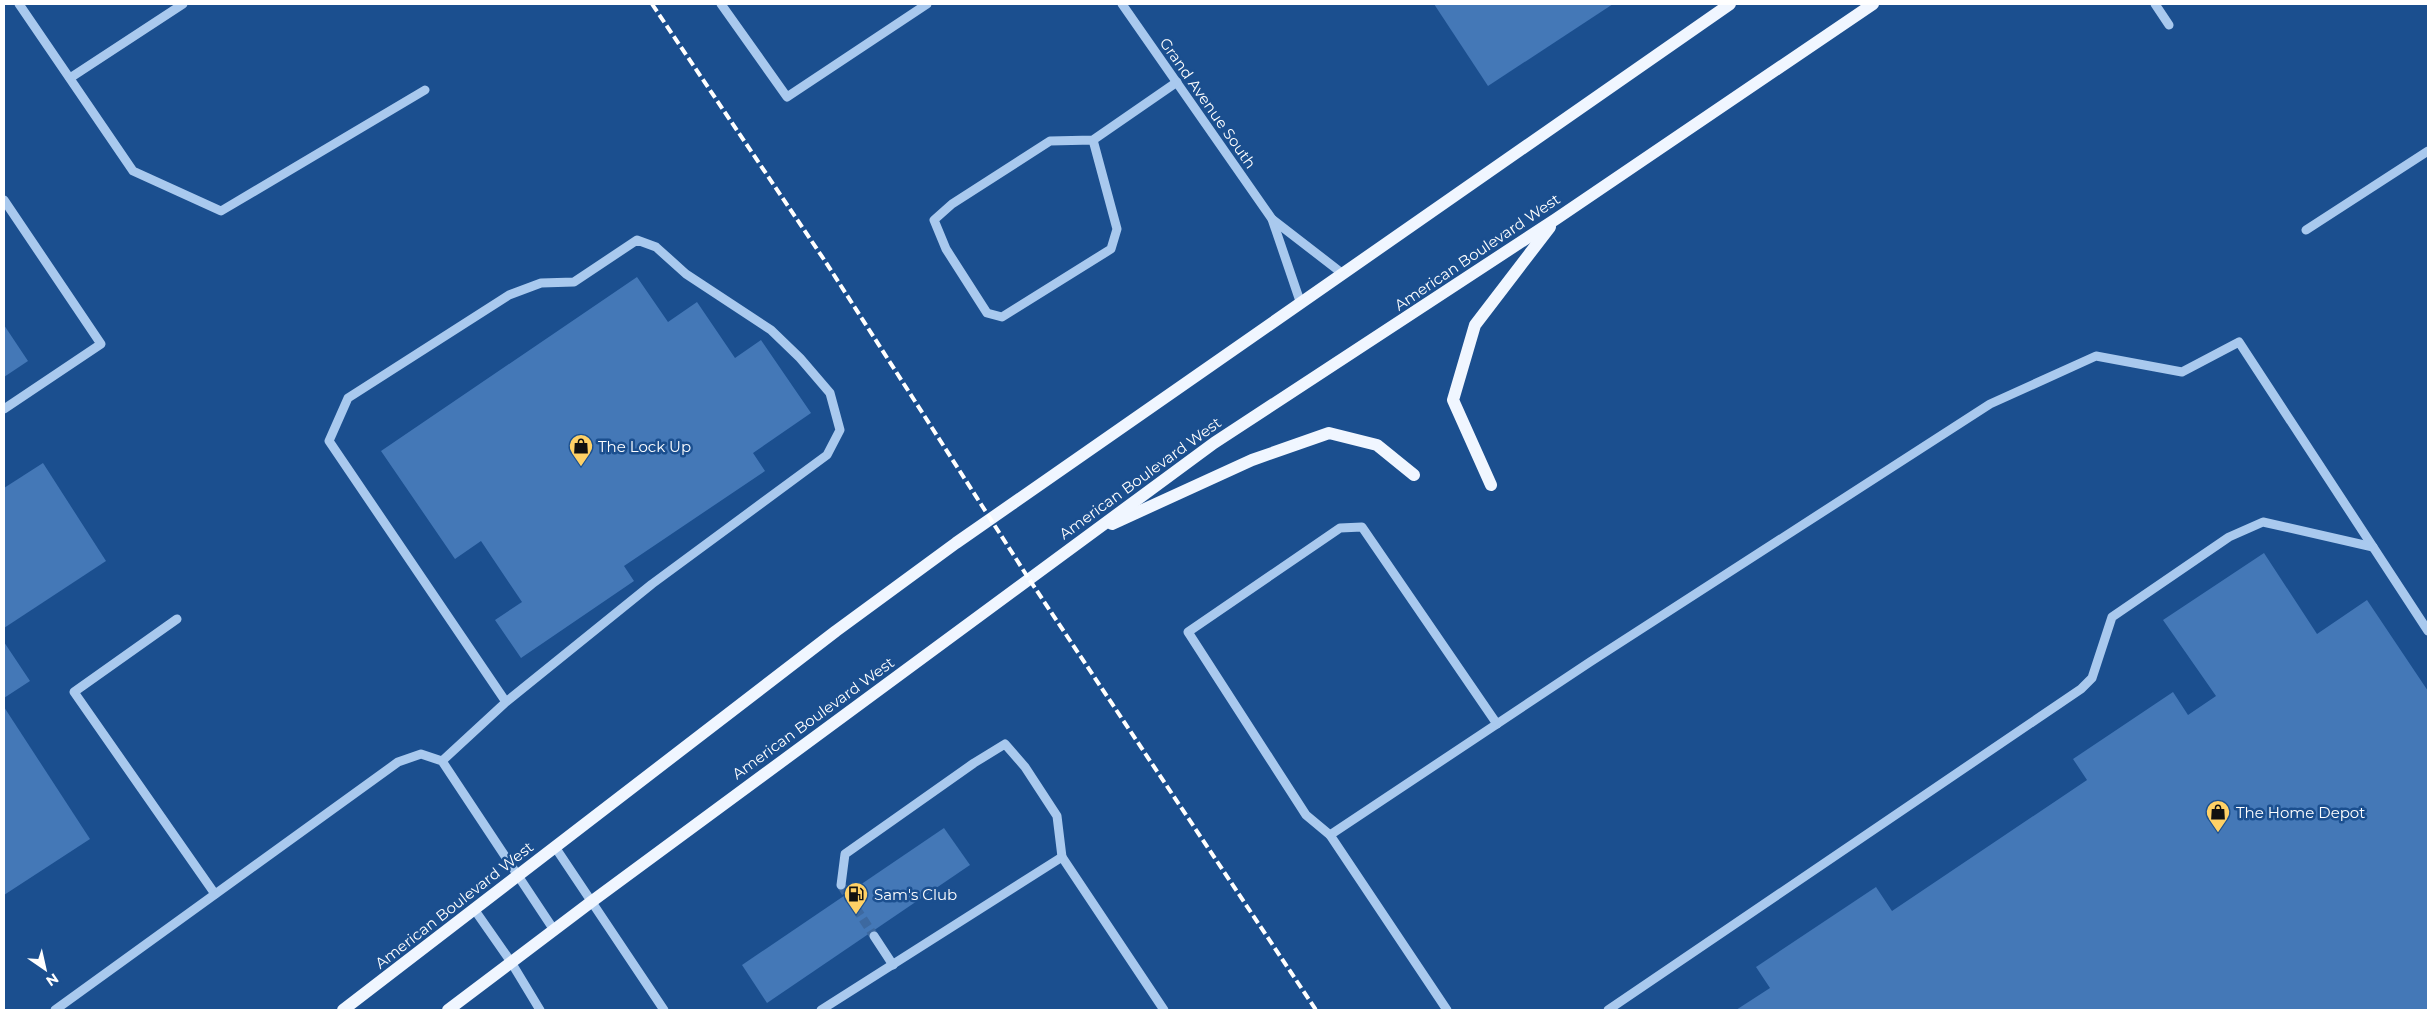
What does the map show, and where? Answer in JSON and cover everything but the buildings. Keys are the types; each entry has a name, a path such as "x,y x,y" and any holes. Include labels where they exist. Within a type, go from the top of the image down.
{"main road":[{"name":"American Boulevard West","path":"343,1010 836,631 940,555 1730,4"},
{"name":"American Boulevard West","path":"448,1010 591,902 1214,443 1556,219 1873,4"},
{"path":"1491,485 1453,400 1475,325 1556,219"},
{"path":"1087,535 1252,460 1329,433 1377,446 1414,475"}],"street":[{"path":"19,4 133,171 221,211 425,90"},
{"path":"70,78 183,4"},
{"path":"721,4 787,97 927,4"},
{"name":"Grand Avenue South","path":"1122,4 1272,219 1301,304"},
{"path":"2155,4 2169,25"},
{"path":"1093,140 1117,229 1111,249 1002,317 987,313 946,249 934,220 952,204 1050,141 1093,140 1177,82"},
{"path":"2306,230 2428,151"},
{"path":"4,200 101,344 4,410"},
{"name":"Grand Avenue South","path":"1272,219 1344,274"},
{"path":"442,761 506,702 652,584 826,455 840,430 830,393 800,358 771,330 686,274 656,247 637,240 574,282 541,283 509,295 348,398 329,441 506,702"},
{"path":"1330,835 1497,724 1990,404 2096,356 2182,372 2239,342 2428,631"},
{"path":"1608,1010 2081,689 2092,678 2112,617 2229,537 2263,522 2373,547"},
{"path":"1447,1010 1330,835 1306,816 1188,632 1340,528 1362,527 1497,724"},
{"path":"177,619 74,692 215,894"},
{"path":"841,885 845,854 974,763 1005,744 1025,767 1057,816 1062,857 1164,1010"},
{"path":"55,1010 398,762 420,754 442,761 554,930"},
{"path":"555,847 664,1010"},
{"path":"821,1010 1062,857"},
{"path":"474,909 511,962 540,1010"},
{"path":"874,936 893,965"}],"tunnel":[{"path":"841,885 874,936"}],"railway":[{"path":"652,4 825,261 1029,579 1316,1010"}],"place":[{"name":"The Lock Up","path":"581,467"},
{"name":"The Home Depot","path":"2218,833"},
{"name":"Sam's Club","path":"856,915"}]}
